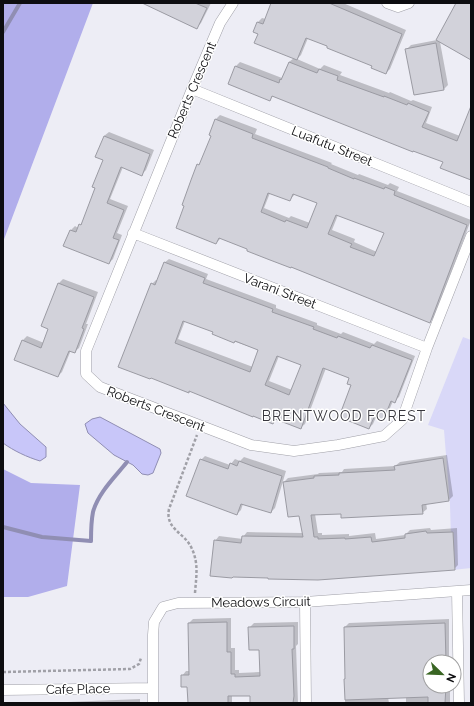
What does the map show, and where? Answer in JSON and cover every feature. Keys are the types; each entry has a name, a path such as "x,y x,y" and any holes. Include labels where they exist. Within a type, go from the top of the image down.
{"street":[{"name":"Roberts Crescent","path":"233,3 220,24 192,89 86,351 86,374 100,387 251,445 294,451 338,445 384,436 402,420 427,348 471,236"},
{"path":"387,3 398,7 409,3"},
{"name":"Luafutu Street","path":"192,89 471,202"},
{"name":"Varani Street","path":"133,233 427,348"},
{"name":"Meadows Circuit","path":"153,703 152,635 154,620 163,608 178,603 305,602 471,590"},
{"path":"457,591 459,703"},
{"path":"305,602 306,703"},
{"name":"Cafe Place","path":"3,690 153,688"}],"path":[{"path":"194,603 197,563 187,539 170,524 167,516 201,426"},
{"path":"3,672 130,669 139,664 141,659 141,651"}],"shaded area":[{"path":"3,3 93,3 3,242"},
{"path":"463,337 471,340 471,568 452,570 450,505 444,430 428,425"},
{"path":"3,403 20,424 46,447 46,457 40,461 30,458 3,443"},
{"path":"100,417 160,449 161,453 153,473 148,475 142,474 133,465 114,455 88,433 85,424 92,419"},
{"path":"3,469 31,483 80,485 67,586 28,597 3,597"}],"building":[{"path":"142,3 195,3 207,8 197,29"},
{"path":"271,3 329,3 402,34 386,74 371,68 372,66 306,38 297,60 254,43 258,34 253,32 257,22 263,24"},
{"path":"456,3 471,3 471,60 436,40"},
{"path":"436,43 444,90 414,95 405,49"},
{"path":"289,62 317,73 319,69 338,76 337,80 407,105 408,103 429,112 422,127 457,141 471,106 471,180 440,168 443,162 413,152 272,96 270,101 228,84 235,66 279,83"},
{"path":"215,119 253,134 252,138 328,167 354,179 395,191 394,195 467,225 430,323 291,267 247,251 247,249 219,238 216,244 176,228 184,206 182,205 197,164 199,165 211,136 209,135","holes":["268,193 290,201 293,194 317,203 307,228 286,220 285,222 261,212","336,215 384,233 374,256 350,247 352,244 328,234"]},
{"path":"104,136 150,154 142,176 121,167 107,203 124,210 113,238 119,240 109,264 63,246 70,230 76,232 79,224 81,225 95,188 92,187 103,160 95,157"},
{"path":"164,262 205,278 203,283 273,309 272,312 314,327 313,329 337,338 338,336 370,348 372,345 412,360 395,403 391,401 383,421 374,417 369,429 339,417 351,385 347,384 349,378 323,368 301,429 275,419 273,424 189,391 189,393 118,367 151,283 155,285","holes":["183,321 213,332 212,334 234,343 235,341 258,350 250,372 175,343","277,356 301,365 289,395 265,385"]},
{"path":"58,283 94,297 82,328 84,329 75,353 69,351 58,377 14,360 22,340 41,348 48,329 41,326"},
{"path":"443,458 449,501 422,505 423,514 341,518 341,514 311,515 314,537 318,537 318,539 371,537 372,542 405,538 405,534 426,531 427,533 453,532 455,570 318,580 210,576 214,540 241,543 242,536 303,537 299,516 288,517 283,482 314,478 314,476 339,475 339,473 395,470 394,466"},
{"path":"200,459 228,469 230,463 237,466 239,461 282,476 271,513 241,504 237,515 186,496"},
{"path":"227,622 227,652 231,652 231,674 235,674 235,677 260,676 259,650 249,650 248,627 294,626 294,649 292,649 293,703 250,703 250,696 228,696 228,703 188,703 187,687 181,687 181,675 189,675 188,623"},
{"path":"445,623 446,654 422,654 422,694 446,694 445,703 428,703 428,697 345,700 344,627"}],"waterway":[{"path":"3,32 20,3"},
{"path":"3,527 42,537 91,541 92,519 95,505 107,486 127,462"}],"district":[{"name":"BRENTWOOD FOREST","path":"344,416"}]}
